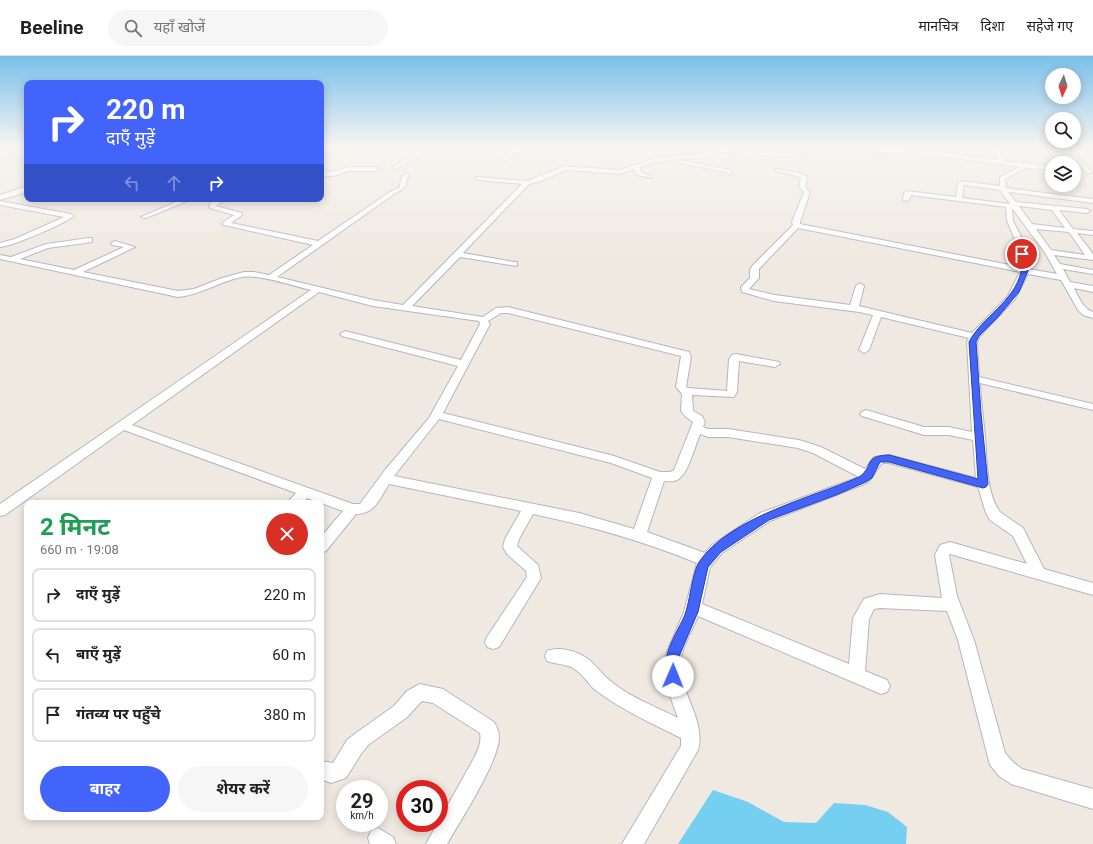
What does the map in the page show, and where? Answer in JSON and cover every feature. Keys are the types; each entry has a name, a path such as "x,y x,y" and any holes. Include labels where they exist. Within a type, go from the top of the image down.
{"street":[{"path":"270,278 392,193 403,188 404,184"},
{"path":"405,308 526,184"},
{"path":"803,184 802,187 806,192 796,226 756,267 754,270 756,274 754,279 744,288 747,291 774,298 854,308 975,337"},
{"path":"959,199 961,184"},
{"path":"967,184 1093,201"},
{"path":"1003,184 1003,188 1013,205 1048,252 1083,311 1093,315"},
{"path":"906,200 907,193 910,189 959,199 1084,211 1077,199"},
{"path":"0,198 24,190"},
{"path":"1080,192 1093,194"},
{"path":"144,217 182,202"},
{"path":"217,202 213,204 212,207 240,214 227,222 227,224 319,244"},
{"path":"0,203 71,216 15,242 0,245"},
{"path":"1013,205 1010,221 1021,244 1024,271 1012,297 972,342 974,379 983,484 995,516 1018,532 1039,573"},
{"path":"1054,208 1092,258"},
{"path":"796,226 1024,271 1093,289"},
{"path":"1030,226 1093,233"},
{"path":"13,260 46,246 89,240"},
{"path":"74,273 131,247 115,243"},
{"path":"1048,252 1092,258"},
{"path":"458,254 514,264"},
{"path":"0,257 183,294 243,274 254,274 374,303 484,320 499,310 508,310 682,353 686,357 681,387 687,394 687,411 699,421 677,476 667,478 614,460 436,415"},
{"path":"1056,266 1093,272"},
{"path":"854,308 860,286"},
{"path":"0,511 317,290"},
{"path":"864,350 878,314"},
{"path":"124,426 304,493 352,509 363,509 368,505 388,476 436,415 485,324 484,320"},
{"path":"345,334 463,364"},
{"path":"684,392 730,395 732,392 734,359 736,357 775,364"},
{"path":"974,379 1093,407"},
{"path":"866,414 895,421 924,431 949,432 979,437"},
{"path":"695,430 708,433 728,433 799,444 817,450 868,476"},
{"path":"632,844 689,750 690,733 673,676 672,666 674,654 693,607 701,572 706,560 717,549 765,517 848,486 868,476 875,461 878,459 884,458 983,484"},
{"path":"388,476 394,480 579,518 639,535 706,560"},
{"path":"639,535 659,476"},
{"path":"297,500 304,493"},
{"path":"493,642 534,578 533,569 510,547 512,539 530,508"},
{"path":"324,543 352,509"},
{"path":"1093,589 950,548 945,549 942,555 952,605 966,640 997,758 1006,769 1018,776 1093,799"},
{"path":"856,675 861,618 869,604 880,602 952,605"},
{"path":"693,607 881,686"},
{"path":"553,656 563,656 582,664 602,685 631,704 690,733"},
{"path":"324,771 331,773 339,771 354,747 362,739 400,712 420,692 428,692 437,695 488,728 490,737 488,749 480,767 436,844"}],"water":[{"path":"713,790 748,802 784,822 816,823 834,803 865,805 888,812 907,827 906,844 678,844"}],"route":[{"path":"673,676 672,666 674,654 692,612 703,565 708,557 717,549 748,527 765,517 832,493 863,480 868,476 875,461 878,459 889,458 983,484 976,413 972,342 976,335 995,316 1015,292 1024,271 1022,254"}]}
